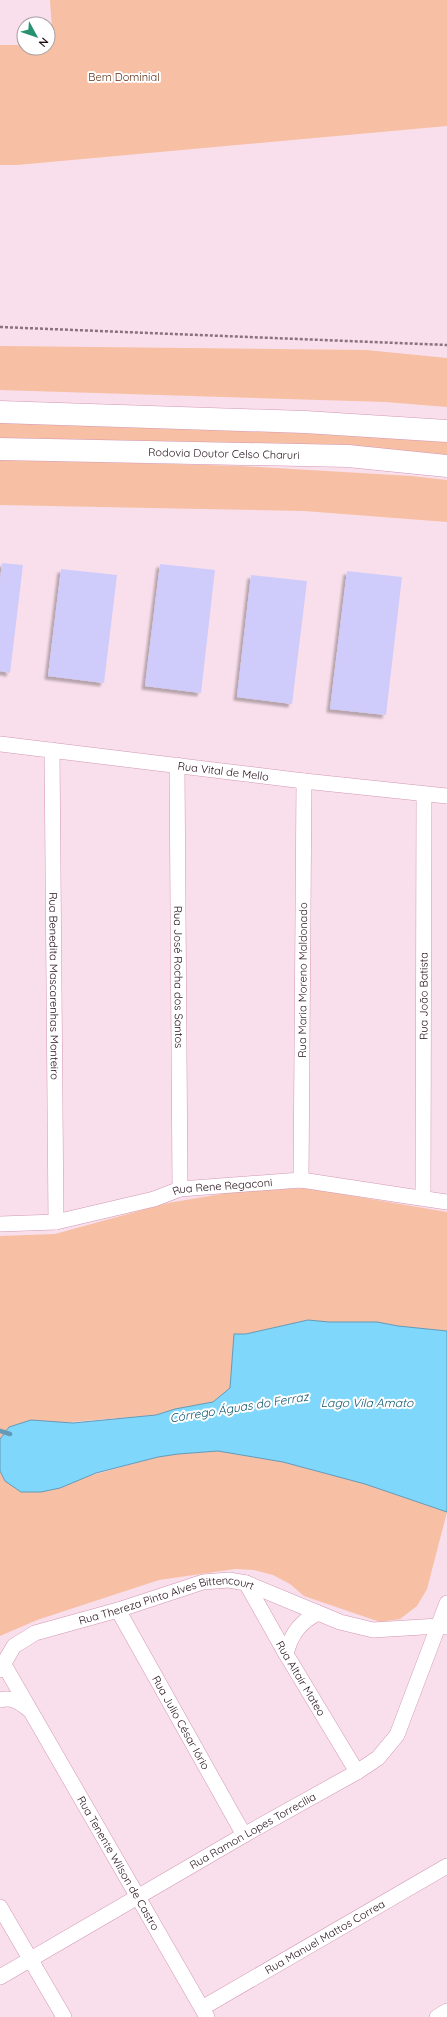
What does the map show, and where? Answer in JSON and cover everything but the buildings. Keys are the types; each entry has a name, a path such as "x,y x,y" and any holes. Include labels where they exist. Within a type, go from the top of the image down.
{"highway":[{"path":"0,412 305,422 447,431"},
{"name":"Rodovia Doutor Celso Charuri","path":"0,449 348,456 447,466"}],"street":[{"name":"Rua Vital de Mello","path":"0,744 304,781 447,796"},
{"name":"Rua Benedita Mascarenhas Monteiro","path":"52,750 56,1222"},
{"name":"Rua José Rocha dos Santos","path":"177,765 180,1189"},
{"name":"Rua Maria Moreno Maldonado","path":"301,1180 304,781"},
{"name":"Rua João Batista","path":"424,794 424,1198"},
{"name":"Rua Rene Regaconi","path":"0,1224 56,1222 154,1199 180,1189 301,1180 447,1202"},
{"name":"Rua Thereza Pinto Alves Bittencourt","path":"1,1666 14,1646 35,1633 118,1610 203,1582 229,1580 246,1583 340,1622 373,1630 443,1626"},
{"name":"Rua Altair Mateo","path":"246,1583 286,1654 357,1772"},
{"name":"Rua Ramon Lopes Torrecilia","path":"0,1977 244,1835 357,1772 378,1758 397,1734 443,1626 447,1603"},
{"name":"Rua Julio César Iório","path":"118,1610 244,1835"},
{"path":"286,1654 290,1638 296,1629 306,1619 318,1613"},
{"name":"Rua Tenente Wilson de Castro","path":"1,1666 29,1709 205,2012"},
{"path":"0,1700 8,1698 20,1702 29,1709"},
{"name":"Rua Manuel Mattos Correa","path":"205,2012 447,1866"},
{"path":"0,1907 64,2017"},
{"path":"437,2017 447,2011"}],"path":[{"path":"0,327 447,345"}],"green space":[{"name":"Bem Dominial","path":"50,0 447,0 447,126 17,165 0,165 0,45 16,45 16,56 56,56 56,16 51,16"},
{"path":"0,346 366,350 447,358 447,407 386,402 0,390"},
{"path":"0,420 108,423 447,440 447,457 0,439"},
{"path":"0,459 240,466 411,476 447,480 447,522 304,511 0,505"},
{"path":"306,1188 447,1212 447,1331 398,1326 377,1322 329,1322 308,1320 246,1334 234,1334 230,1388 213,1402 175,1409 156,1415 9,1427 0,1439 0,1236 55,1234 168,1203 233,1192"},
{"path":"218,1451 283,1462 365,1484 447,1512 427,1589 417,1606 400,1619 380,1622 304,1596 290,1584 273,1575 254,1570 235,1569 159,1580 37,1620 0,1636 0,1471 5,1481 78,1479 158,1457"}],"water":[{"name":"Lago Vila Amato","path":"308,1320 329,1322 377,1322 398,1326 447,1331 447,1512 365,1484 283,1462 218,1451 158,1457 96,1473 60,1488 41,1492 21,1492 5,1481 0,1471 0,1439 9,1427 31,1420 73,1423 156,1415 175,1409 213,1402 230,1388 234,1334 246,1334"}],"waterway":[{"name":"Córrego Águas do Ferraz","path":"0,1431 10,1434"}]}
